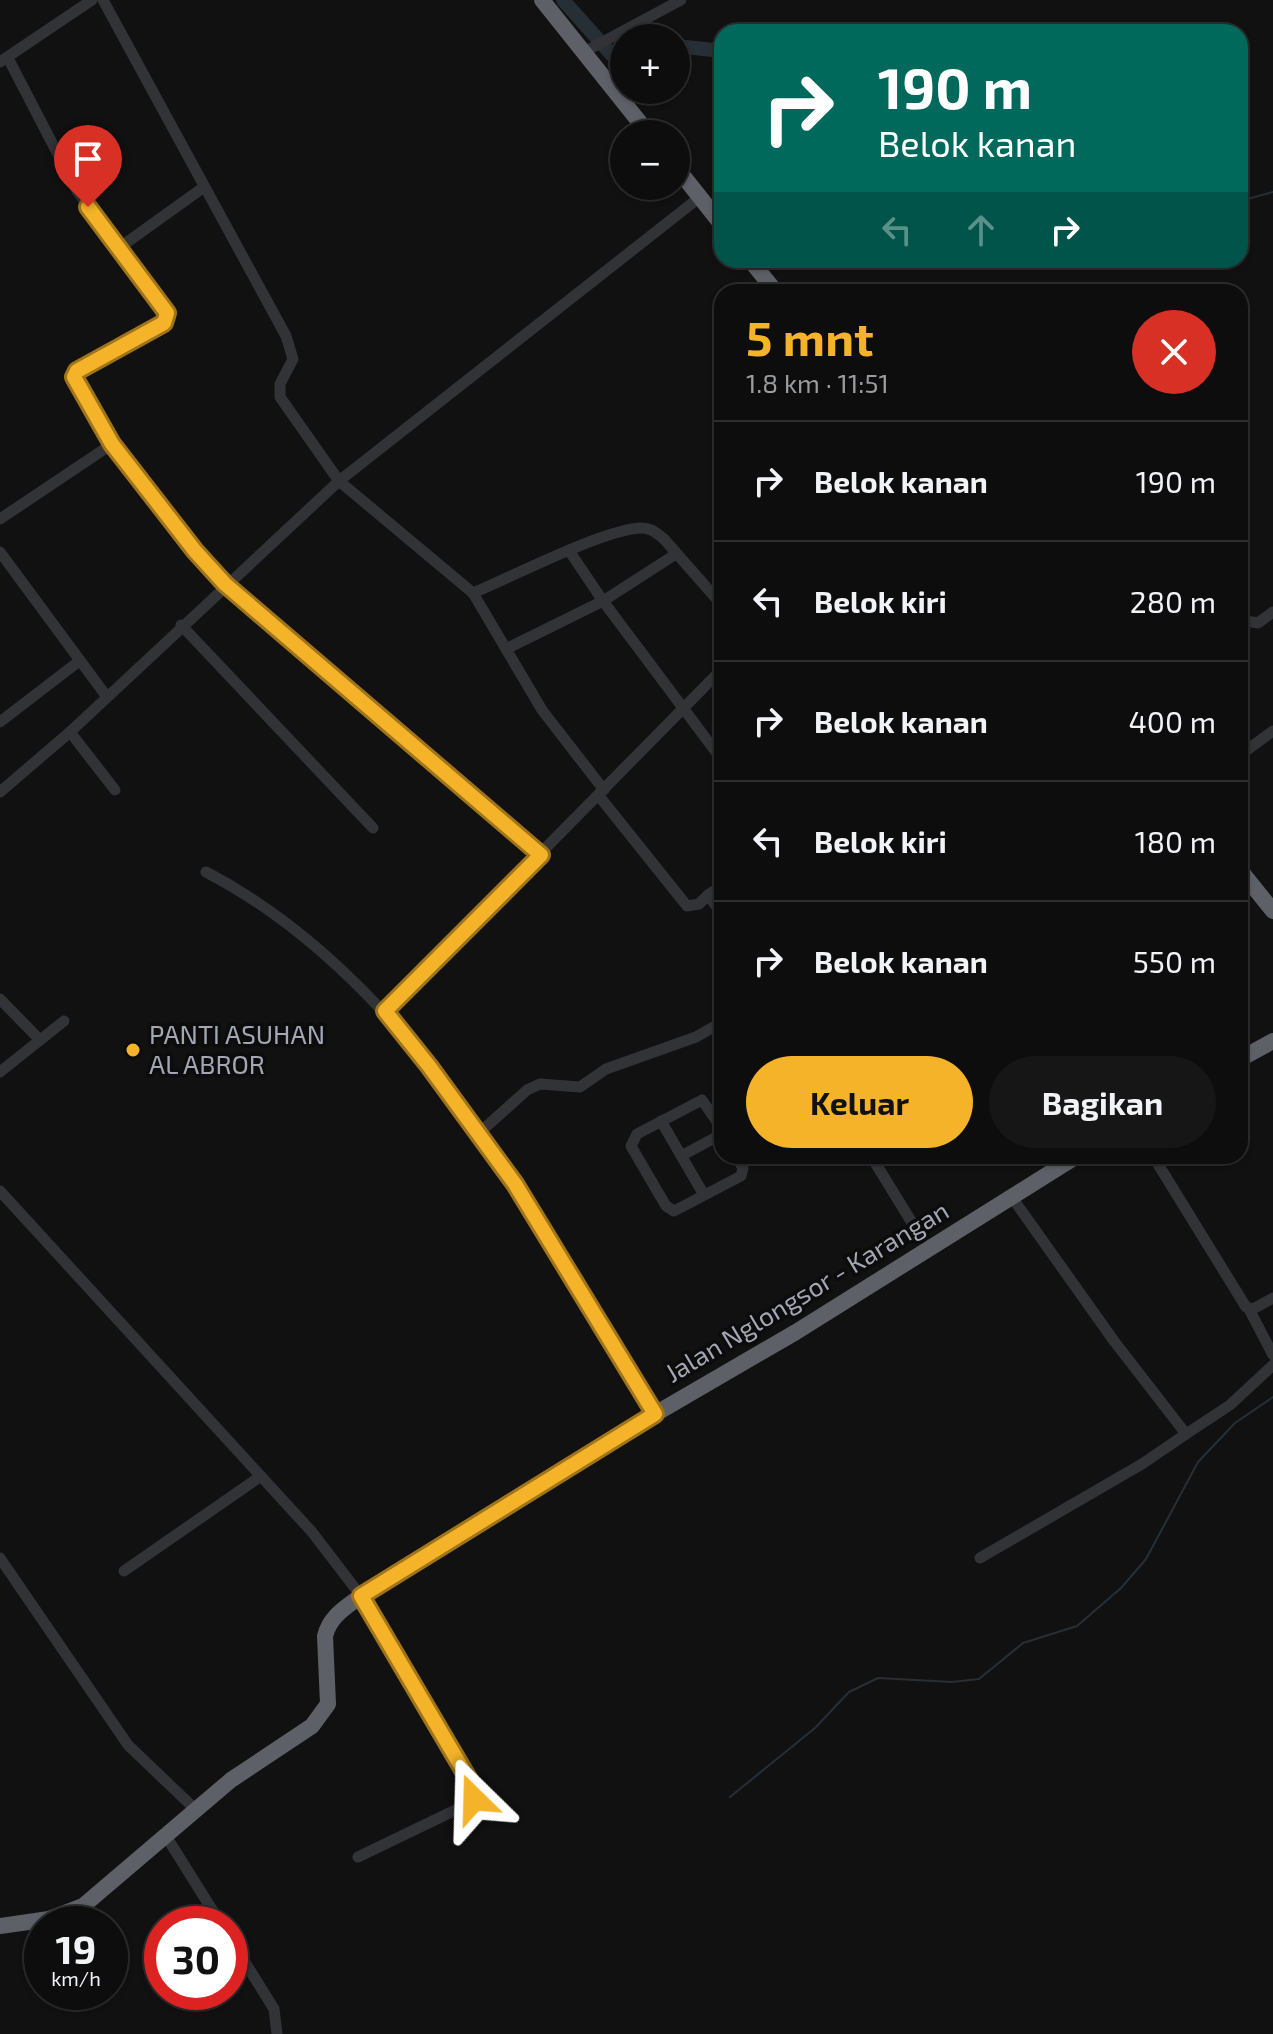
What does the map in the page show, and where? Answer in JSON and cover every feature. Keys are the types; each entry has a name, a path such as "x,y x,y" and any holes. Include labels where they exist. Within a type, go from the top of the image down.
{"highway":[{"path":"542,0 590,49 639,120"},
{"path":"690,184 714,215"},
{"path":"756,268 770,284"},
{"path":"1248,880 1273,911"},
{"path":"1248,1056 1271,1047"},
{"name":"Jalan Nglongsor - Karangan","path":"0,1926 49,1919 83,1906 231,1780 322,1717 329,1690 325,1636 328,1625 336,1614 361,1596 655,1414 796,1332 1064,1164"}],"street":[{"path":"92,0 4,60 70,181 167,313 164,323 77,371 74,377 112,444 195,551 225,584 541,855"},
{"path":"103,0 293,352 280,384 280,397 339,481 473,593 542,710 687,906 699,904 714,891"},
{"path":"590,49 681,0"},
{"path":"119,248 204,187"},
{"path":"0,792 70,732 181,625 339,481 700,197"},
{"path":"0,519 112,444"},
{"path":"473,593 601,538 641,528 653,530 714,596"},
{"path":"0,552 78,662 107,697"},
{"path":"570,552 714,749"},
{"path":"506,649 603,601 676,554"},
{"path":"1248,622 1253,624 1273,612"},
{"path":"181,625 373,828"},
{"path":"0,722 78,662"},
{"path":"385,1011 714,677"},
{"path":"1248,749 1273,731"},
{"path":"70,732 115,790"},
{"path":"206,872 266,907 327,957 385,1011 515,1184 655,1414"},
{"path":"708,895 714,903"},
{"path":"0,999 40,1040"},
{"path":"0,1072 64,1021"},
{"path":"478,1134 527,1090 540,1084 560,1088 580,1087 606,1069 696,1037 714,1027"},
{"path":"714,1119 702,1100 633,1138 633,1151 671,1211 741,1176 741,1164"},
{"path":"661,1121 704,1195"},
{"path":"681,1156 714,1137"},
{"path":"876,1164 927,1247"},
{"path":"1158,1164 1249,1309 1273,1355"},
{"path":"0,1191 312,1532 361,1596 476,1793 474,1799 461,1808 358,1857"},
{"path":"1011,1196 1106,1331 1186,1434"},
{"path":"1249,1309 1273,1298"},
{"path":"980,1558 1142,1464 1230,1405 1273,1365"},
{"path":"124,1571 261,1476"},
{"path":"0,1558 128,1745 201,1807"},
{"path":"166,1836 210,1906"},
{"path":"248,1967 274,2009 277,2034"}],"waterway":[{"path":"563,0 610,53"},
{"path":"690,48 714,49"},
{"path":"1248,199 1273,192"},
{"path":"730,1797 815,1728 849,1692 878,1678 952,1682 979,1679 1023,1643 1077,1626 1121,1588 1146,1559 1198,1462 1235,1423 1273,1397"}],"place":[{"name":"PANTI ASUHAN AL ABROR","path":"133,1050"}],"route":[{"path":"88,207 167,313 164,323 77,371 74,377 112,444 195,551 225,584 541,855 385,1011 515,1184 655,1414 361,1596 472,1785 476,1793 474,1799"}]}
